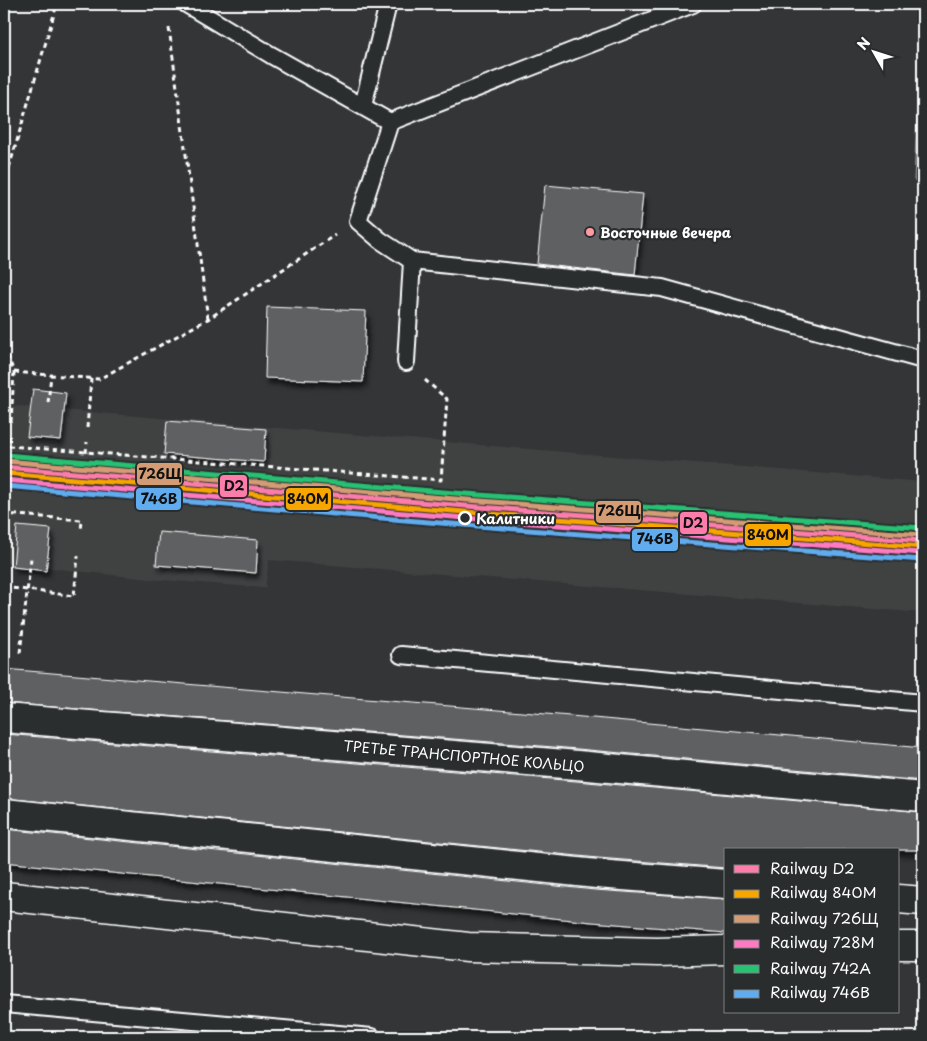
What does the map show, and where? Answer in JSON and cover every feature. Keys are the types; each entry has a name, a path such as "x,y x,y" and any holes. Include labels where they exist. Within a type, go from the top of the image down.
{"main road":[{"name":"ТРЕТЬЕ ТРАНСПОРТНОЕ КОЛЬЦО","path":"4,718 923,797"},
{"path":"4,813 597,874 724,884"},
{"path":"4,896 468,947 656,952 724,950"},
{"path":"900,899 923,901"},
{"path":"900,946 923,946"}],"lane":[{"path":"186,4 271,55 390,122"},
{"path":"363,106 388,4"},
{"path":"390,122 693,4"},
{"path":"390,122 358,221 380,240 412,261 662,288 923,360"},
{"path":"406,362 412,261"},
{"path":"401,655 923,703"},
{"path":"4,1004 372,1037"}],"path":[{"path":"4,186 57,4"},
{"path":"168,24 208,319"},
{"path":"14,372 99,379 208,319 358,221"},
{"path":"4,347 14,372 10,422"},
{"path":"10,436 8,446 441,480 447,399 406,362"},
{"path":"48,402 51,376"},
{"path":"88,428 91,379"},
{"path":"86,453 87,442"},
{"path":"4,525 5,514 82,520 81,532"},
{"path":"4,587 74,596 78,556"},
{"path":"20,653 31,558"}],"shaded area":[{"path":"918,95 923,96 923,181 914,180"},
{"path":"4,405 923,482 923,613 269,560 265,588 149,579 4,563"}],"building":[{"name":"Восточные вечера","path":"545,185 643,194 635,275 537,264"},
{"path":"267,307 366,311 363,382 265,378"},
{"path":"33,389 66,393 61,440 27,437"},
{"path":"167,421 266,429 264,462 164,454"},
{"path":"17,526 51,529 46,571 13,567"},
{"path":"159,532 258,540 256,573 156,565"},
{"path":"4,669 582,717 923,748 923,781 578,749 4,703"},
{"path":"4,734 576,781 923,812 923,850 900,850 900,848 724,848 724,868 598,858 4,798"},
{"path":"4,829 595,890 724,899 724,933 592,922 4,862"}],"rail line":[{"name":"742А","path":"5,455 467,494 923,528"},
{"name":"726Щ","path":"5,461 467,500 923,535"},
{"name":"D2","path":"4,467 466,506 923,541"},
{"name":"840М","path":"4,473 465,512 923,547"},
{"name":"728М","path":"4,480 922,553"},
{"name":"746В","path":"4,486 464,525 922,560"}],"place":[{"name":"Восточные вечера","path":"590,232"},
{"name":"Калитники","path":"465,518"}]}
